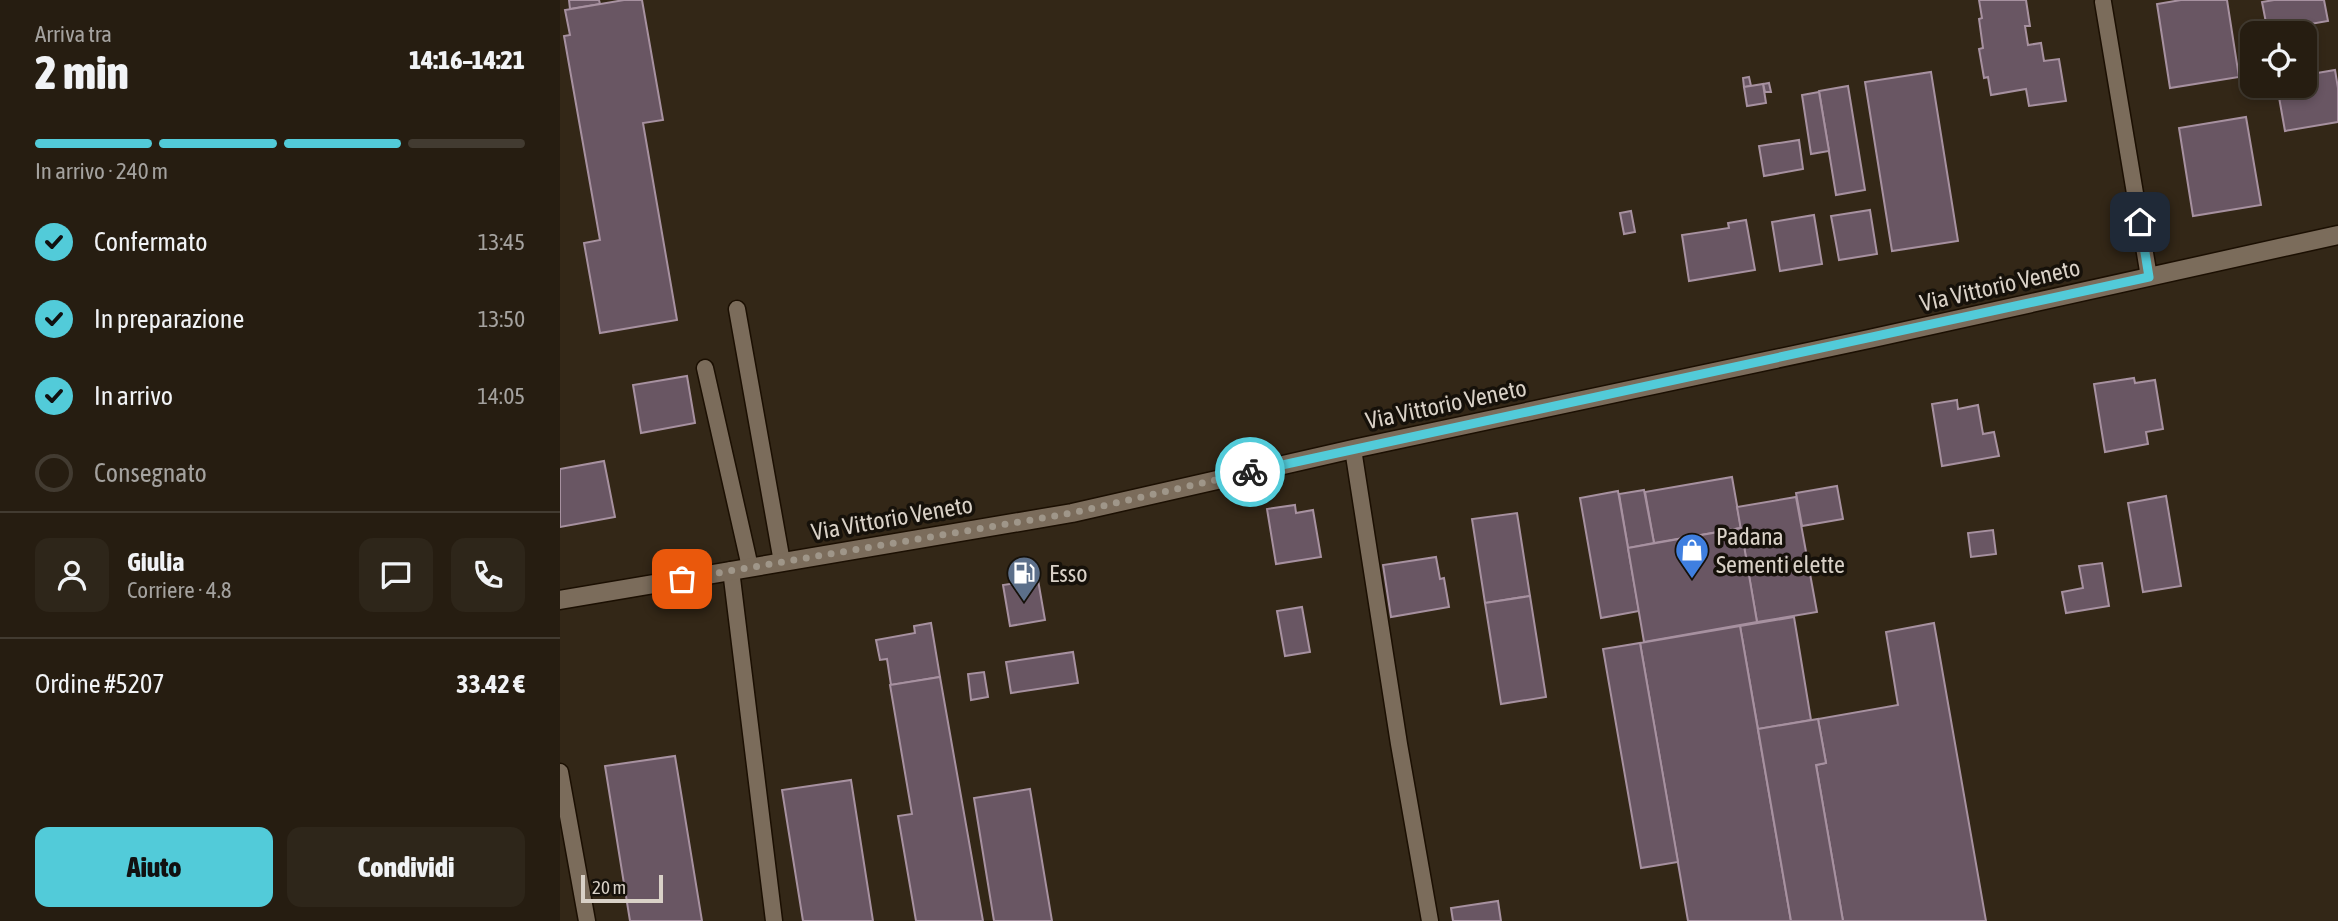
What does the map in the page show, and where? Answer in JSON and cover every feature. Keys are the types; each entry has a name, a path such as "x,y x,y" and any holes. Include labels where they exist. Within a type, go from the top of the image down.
{"main road":[{"name":"Via Vittorio Veneto","path":"560,600 1072,513 1353,449 2338,235"}],"lane":[{"path":"2103,2 2149,277"},
{"path":"737,309 782,562"},
{"path":"705,368 750,567"},
{"path":"1353,449 1430,921"},
{"path":"730,570 774,921"},
{"path":"560,772 587,921"}],"building":[{"path":"569,0 599,0 600,4 570,9"},
{"path":"624,0 642,0 663,120 643,123 677,320 600,333 584,243 600,240 564,36 570,35 565,10"},
{"path":"1979,0 2026,0 2030,26 2025,26 2028,45 2041,43 2044,61 2059,59 2066,101 2029,106 2026,89 1991,95 1988,77 1984,78 1979,49 1983,48"},
{"path":"2181,0 2227,0 2239,77 2170,88 2157,4"},
{"path":"2324,0 2328,21 2266,21 2262,2"},
{"path":"2335,70 2338,122 2285,131 2279,98 2317,98 2317,73"},
{"path":"1931,72 1958,241 1892,251 1865,82"},
{"path":"1749,77 1751,86 1744,87 1743,78"},
{"path":"1769,83 1771,92 1765,92 1763,84"},
{"path":"1763,84 1766,103 1747,106 1744,87"},
{"path":"1848,86 1865,190 1836,195 1819,91"},
{"path":"1819,92 1829,151 1811,154 1802,95"},
{"path":"2246,117 2261,205 2193,216 2179,128"},
{"path":"1799,140 1803,169 1764,176 1759,146"},
{"path":"1870,210 1877,254 1839,260 1831,216"},
{"path":"1631,211 1635,232 1624,234 1620,213"},
{"path":"1814,215 1822,264 1780,271 1772,222"},
{"path":"1746,220 1755,270 1689,281 1682,235 1729,228 1728,223"},
{"path":"687,376 695,423 641,433 633,385"},
{"path":"2134,378 2135,383 2155,380 2163,429 2146,432 2148,444 2105,452 2094,384"},
{"path":"1957,400 1958,409 1978,405 1983,434 1994,432 1999,456 1942,466 1932,404"},
{"path":"604,461 615,517 560,527 560,469"},
{"path":"1732,477 1741,528 1654,543 1645,492"},
{"path":"1837,486 1843,519 1802,526 1796,493"},
{"path":"1644,490 1654,543 1628,548 1619,494"},
{"path":"1618,491 1639,611 1601,618 1580,498"},
{"path":"2166,496 2181,586 2143,592 2128,503"},
{"path":"1796,497 1817,612 1757,622 1737,507"},
{"path":"1295,505 1296,513 1313,510 1321,557 1276,564 1267,509"},
{"path":"1517,513 1530,596 1485,603 1472,519"},
{"name":"Padana Sementi elette","path":"1741,528 1757,622 1644,642 1628,548"},
{"path":"1993,530 1996,554 1971,557 1968,533"},
{"path":"1436,557 1440,579 1444,578 1449,607 1391,617 1383,565"},
{"path":"2102,563 2109,606 2066,613 2062,592 2083,588 2079,566"},
{"name":"Esso","path":"1038,580 1045,620 1010,626 1003,585"},
{"path":"1530,596 1546,697 1501,704 1485,603"},
{"path":"1302,607 1310,652 1285,656 1277,611"},
{"path":"1794,617 1811,720 1758,729 1740,626"},
{"path":"931,623 940,677 891,685 887,659 880,660 876,640 915,633 914,626"},
{"path":"1934,623 1986,921 1843,921 1816,765 1826,763 1818,719 1898,705 1886,632"},
{"path":"1740,626 1791,921 1688,921 1640,643"},
{"path":"1640,643 1678,862 1641,868 1603,649"},
{"path":"1073,652 1078,683 1011,693 1006,662"},
{"path":"984,672 988,697 971,700 968,674"},
{"path":"940,677 983,921 916,921 898,816 912,814 890,685"},
{"path":"1818,719 1826,763 1816,765 1843,921 1791,921 1758,729"},
{"path":"675,756 702,921 630,921 605,766"},
{"path":"851,780 873,921 803,921 782,790"},
{"path":"1030,789 1052,921 994,921 974,798"},
{"path":"1498,901 1501,921 1453,921 1451,908"}],"way so far":[{"path":"682,579 1072,513 1250,472"}],"place":[{"name":"Padana Sementi elette","path":"1692,580"},
{"name":"Esso","path":"1024,603"}],"route":[{"path":"1250,472 2149,277 2140,222"}]}
